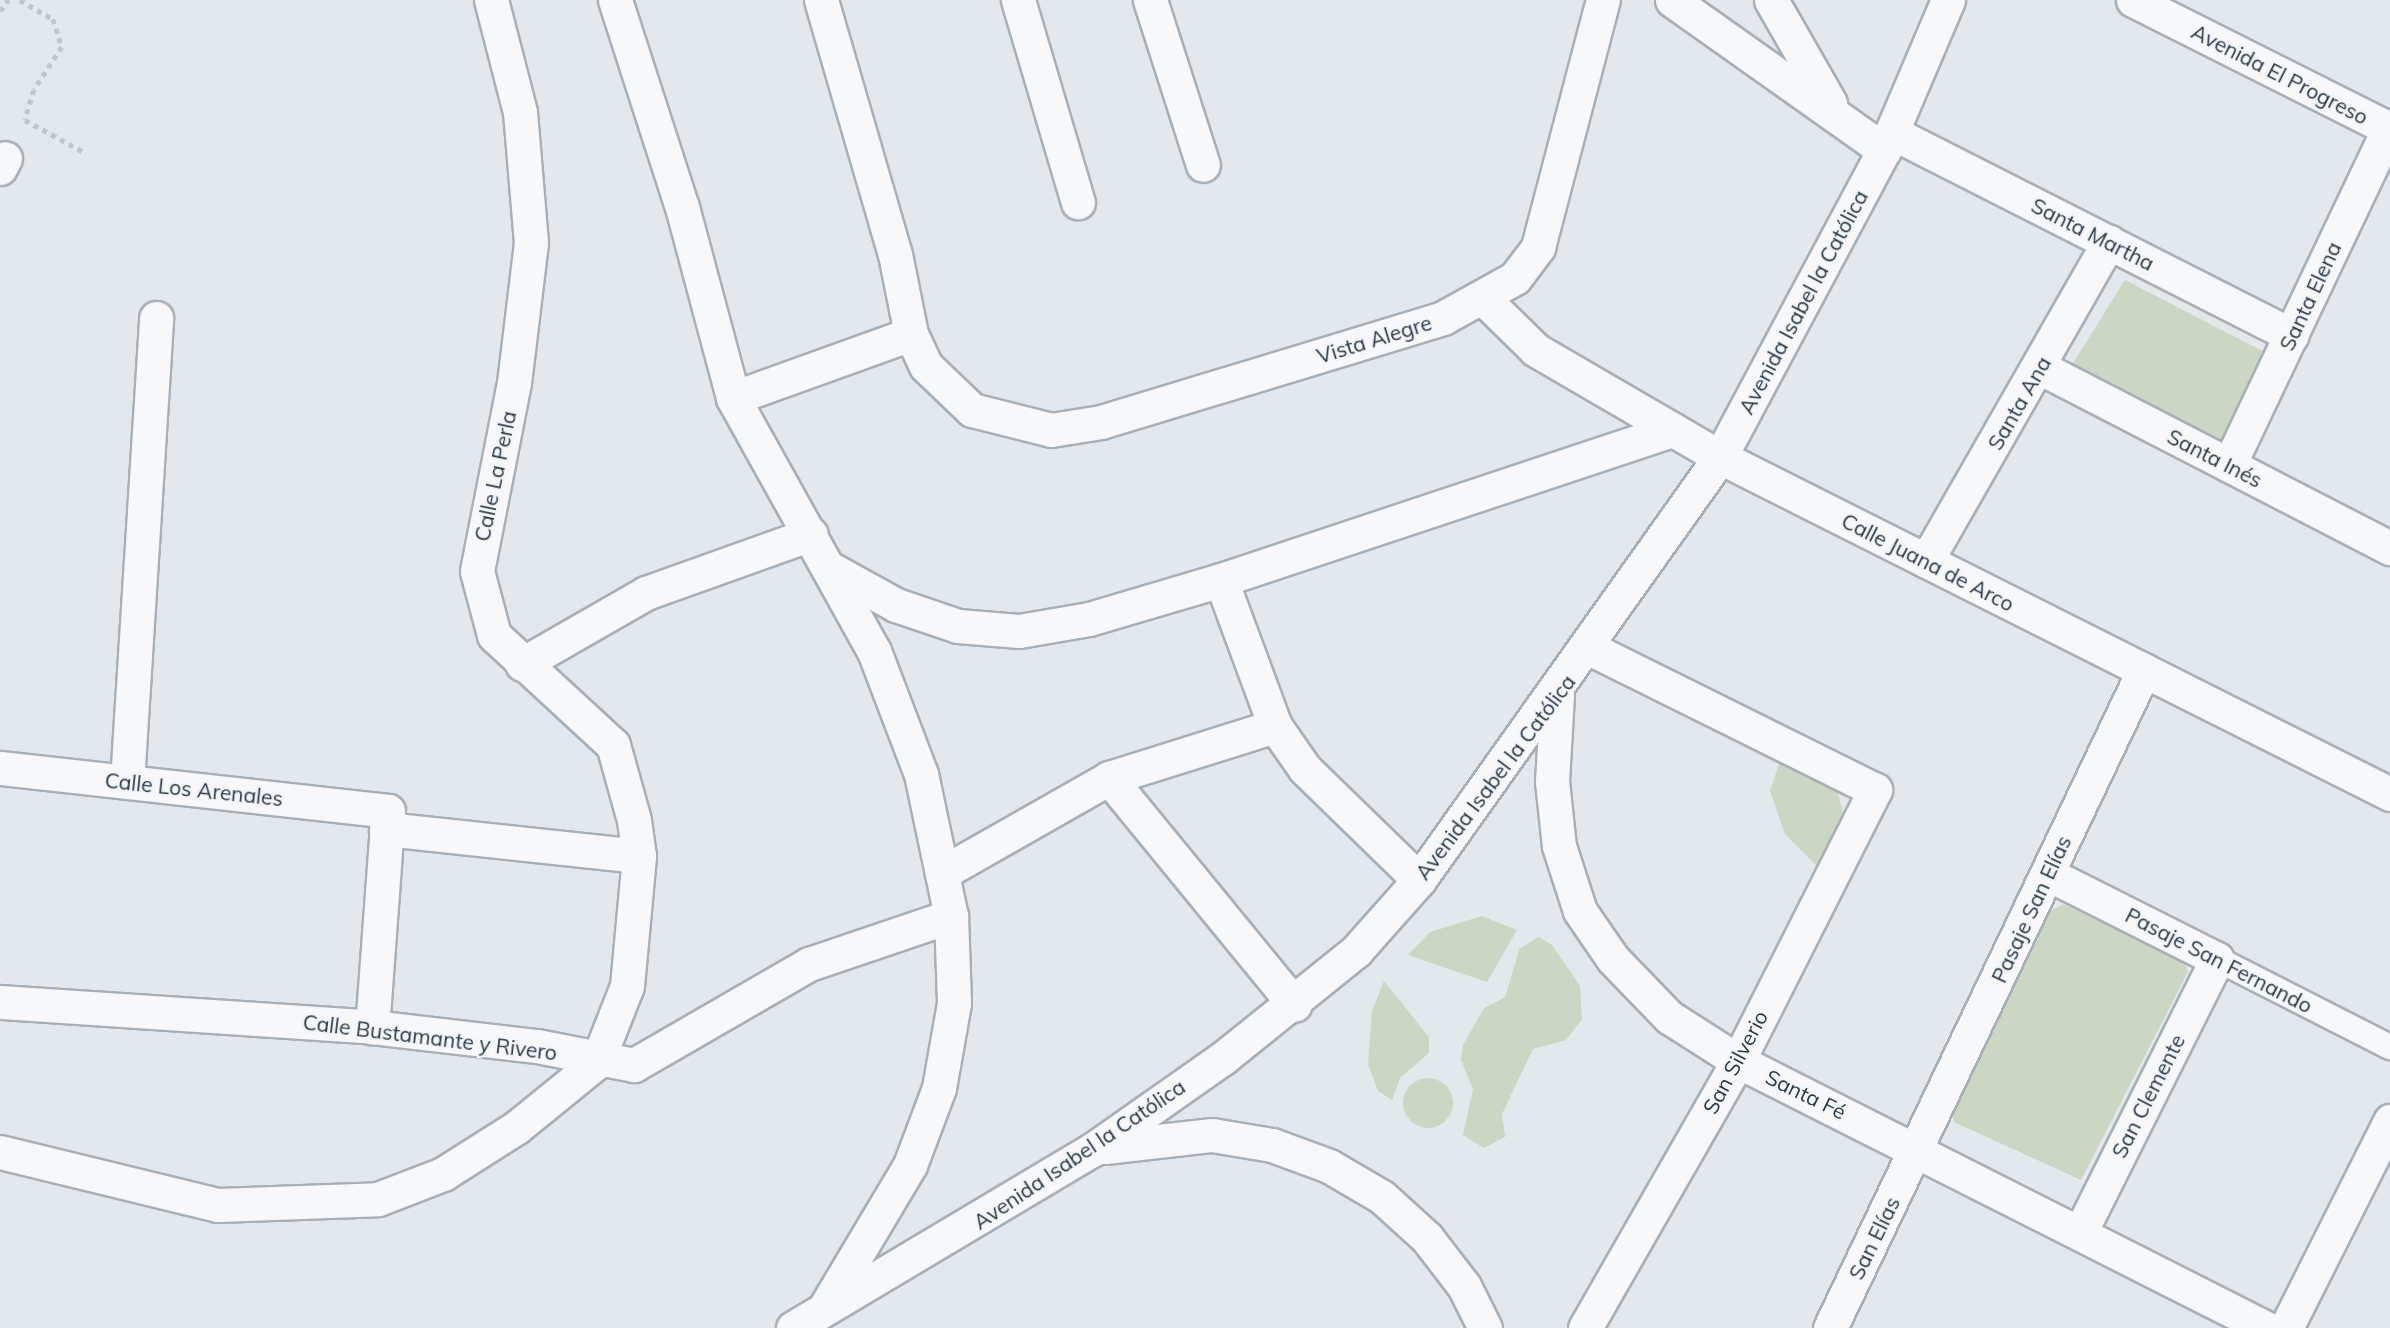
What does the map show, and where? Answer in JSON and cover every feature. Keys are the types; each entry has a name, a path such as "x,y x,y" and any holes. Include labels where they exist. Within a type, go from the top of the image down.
{"street":[{"name":"Calle La Perla","path":"491,0 520,112 531,243 516,372 477,571 494,635 522,664 613,745 639,856 627,986 597,1062"},
{"path":"615,0 686,219 733,398 746,430 811,534 874,651 921,774 951,916 954,1003 939,1088 904,1175 803,1323"},
{"path":"733,398 911,334 895,254 821,0"},
{"path":"1018,0 1078,202"},
{"path":"1150,0 1203,165"},
{"name":"Vista Alegre","path":"911,334 947,391 972,410 1016,425 1051,430 1089,424 1485,300 1515,278 1538,247 1603,0"},
{"name":"Santa Martha","path":"1672,0 1835,111 1889,141 2109,242 2292,335"},
{"path":"1771,0 1835,111"},
{"name":"Avenida Isabel la Católica","path":"803,1323 1092,1150 1295,1005 1356,951 1419,880 1557,695 1720,457 1889,141 1948,0"},
{"name":"Avenida El Progreso","path":"2133,0 2390,128"},
{"name":"Santa Elena","path":"2229,465 2390,128"},
{"name":"Santa Ana","path":"1926,561 2041,368 2109,242"},
{"name":"Calle Juana de Arco","path":"1485,300 1536,350 1720,457 2390,794"},
{"path":"127,782 156,318"},
{"name":"Santa Inés","path":"2041,368 2390,548"},
{"path":"829,568 896,605 958,626 1019,631 1089,619 1222,580 1673,430"},
{"path":"522,664 646,593 811,534"},
{"path":"1222,580 1275,726 1305,769 1419,880"},
{"name":"San Silverio","path":"1585,1328 1738,1061 1875,790 1589,648"},
{"name":"Pasaje San Elías","path":"1919,1148 2144,670"},
{"name":"Santa Fé","path":"1557,695 1552,781 1559,846 1580,911 1613,959 1670,1017 1738,1061 1919,1148 2266,1328"},
{"path":"942,873 1109,778 1275,726"},
{"name":"Calle Los Arenales","path":"0,768 127,782 639,856"},
{"path":"1109,778 1295,1005"},
{"path":"372,1027 387,820"},
{"name":"Pasaje San Fernando","path":"2048,874 2390,1047"},
{"name":"Calle Bustamante y Rivero","path":"0,1002 372,1027 537,1046 597,1062 634,1065 809,964 951,916"},
{"name":"San Clemente","path":"2080,1233 2217,959"},
{"path":"0,1152 218,1205 378,1199 443,1174 517,1128 597,1062"},
{"path":"2286,1328 2390,1121"},
{"path":"1092,1150 1151,1137 1212,1135 1272,1145 1329,1166 1382,1197 1427,1238 1464,1286 1485,1328"},
{"name":"San Elías","path":"1829,1328 1919,1148"}],"path":[{"path":"0,12 8,0"},
{"path":"20,0 52,19 62,47 34,90 25,120 84,152"}],"green space":[{"path":"2125,280 2270,355 2227,449 2070,368"},
{"path":"1781,758 1837,790 1847,828 1823,872 1785,834 1770,791"},
{"path":"2063,904 2184,962 2188,972 2081,1180 1954,1122 1952,1114 2049,912"},
{"path":"1482,916 1517,930 1487,982 1408,955 1430,932"},
{"path":"1539,937 1552,945 1580,986 1582,1019 1566,1040 1533,1049 1502,1114 1505,1137 1484,1148 1463,1135 1473,1089 1461,1060 1463,1045 1484,1008 1505,997 1520,948"},
{"path":"1384,981 1429,1037 1429,1053 1400,1078 1392,1100 1378,1091 1368,1064 1372,1011"},
{"path":"1418,1079 1438,1079 1452,1093 1452,1113 1438,1127 1418,1127 1404,1113 1404,1093"}]}
